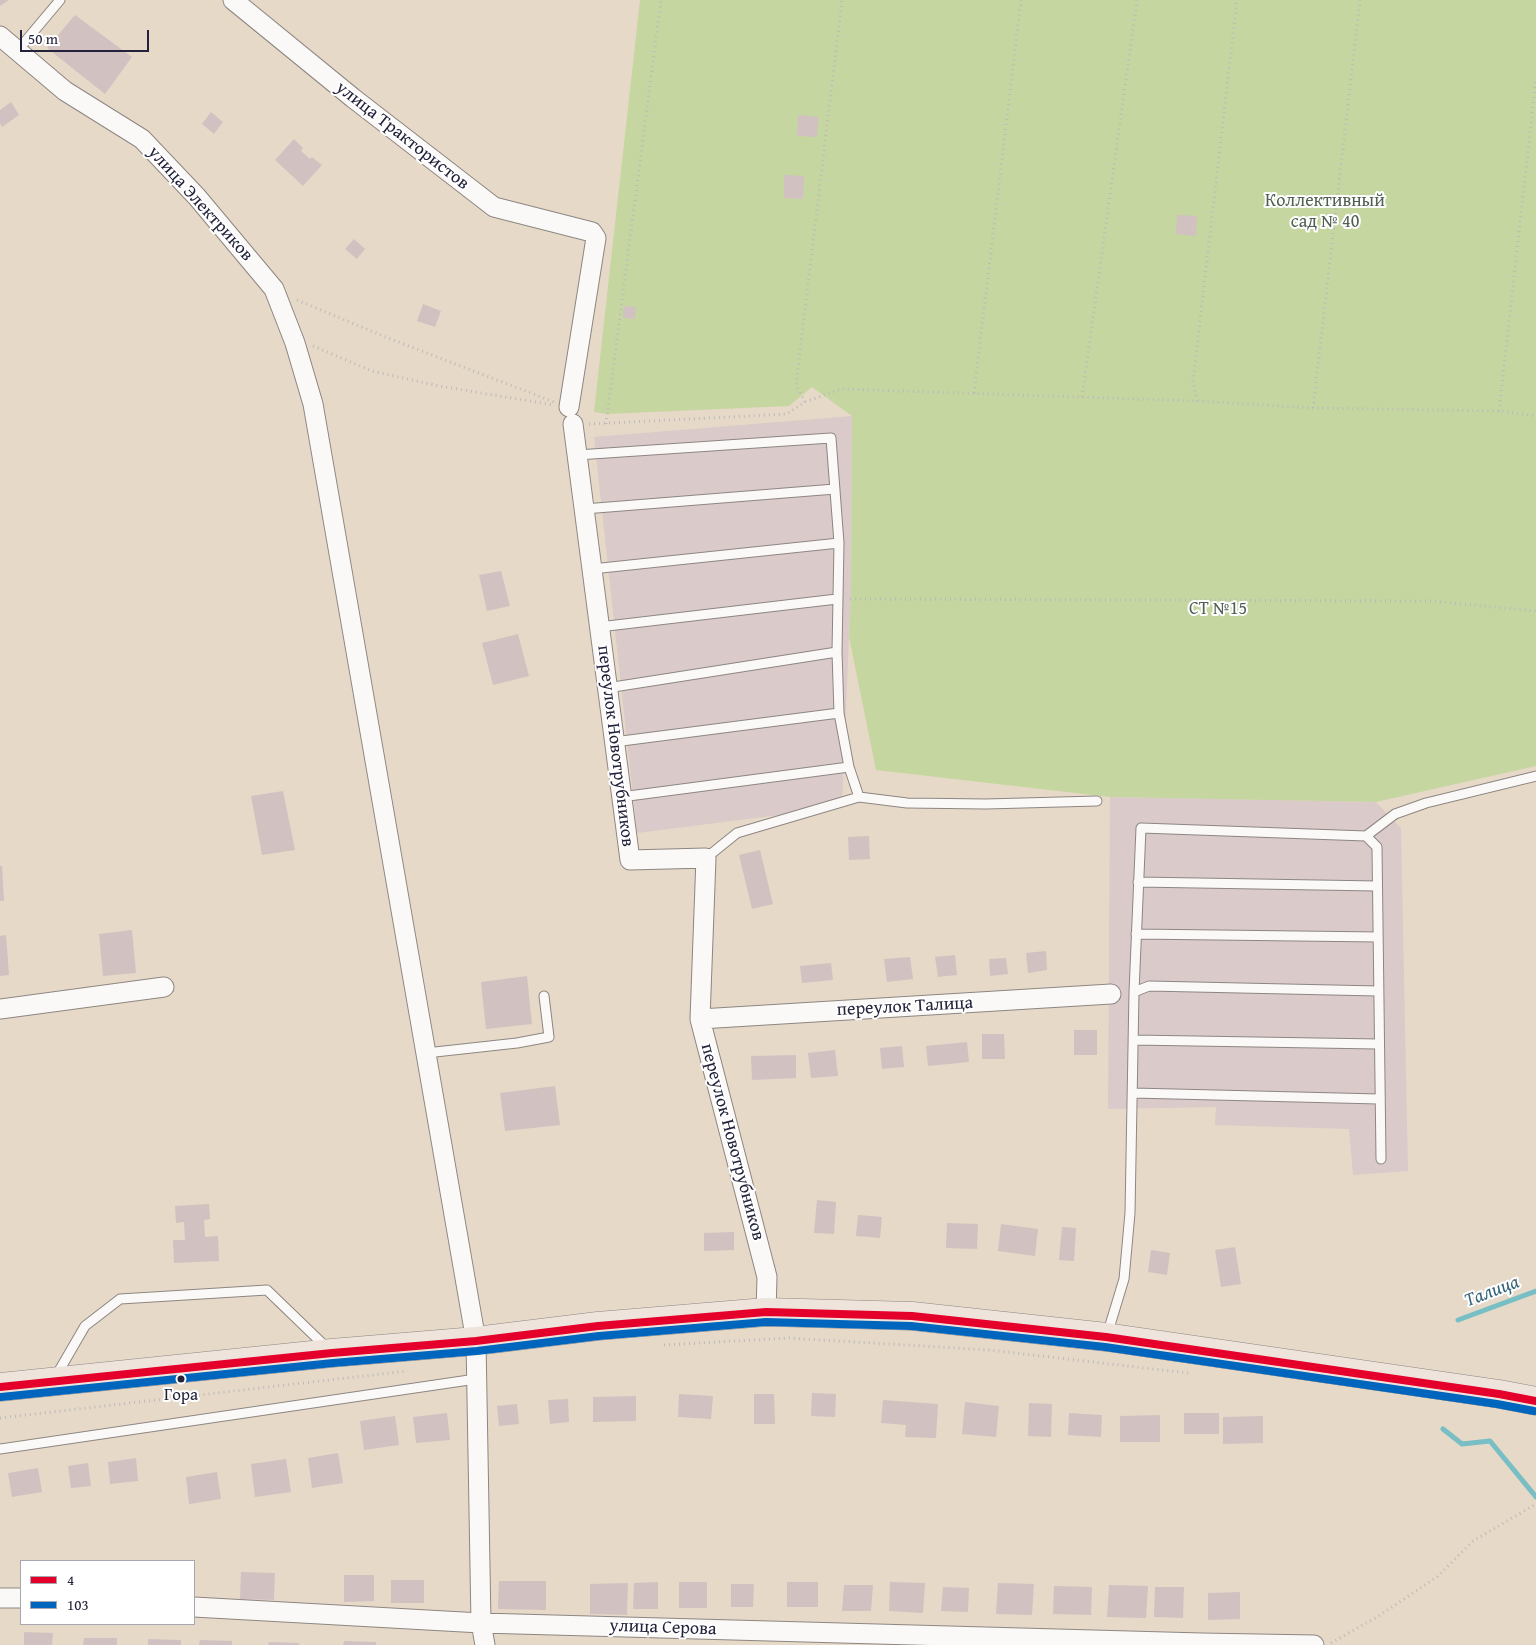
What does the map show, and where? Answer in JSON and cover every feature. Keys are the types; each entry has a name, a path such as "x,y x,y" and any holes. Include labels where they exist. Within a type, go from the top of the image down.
{"main road":[{"path":"0,1387 332,1353 476,1341 598,1326 766,1312 912,1316 1106,1337 1536,1401"}],"street":[{"name":"улица Трактористов","path":"233,0 352,98 494,207 592,232"},
{"name":"улица Электриков","path":"0,36 65,91 142,140 197,197 274,290 295,343 313,404 476,1341 481,1623 485,1645"},
{"name":"переулок Новотрубников","path":"592,232 596,238 571,416 630,860 706,858 700,1020 767,1277 766,1312"},
{"path":"0,1009 164,987"},
{"name":"переулок Талица","path":"700,1020 1110,994"},
{"path":"0,1598 20,1598"},
{"name":"улица Серова","path":"195,1607 481,1623 1318,1645"}],"lane":[{"path":"18,50 60,0"},
{"path":"577,455 831,438 839,542 837,600 839,713 849,767 859,797"},
{"path":"584,509 835,489"},
{"path":"592,569 839,542"},
{"path":"600,627 837,600"},
{"path":"607,688 837,652"},
{"path":"614,742 839,713"},
{"path":"621,797 849,767"},
{"path":"1106,1337 1124,1279 1130,1214 1134,992 1141,828 1366,836 1395,814 1426,803 1536,776"},
{"path":"706,858 737,833 859,797 908,803 986,804 1097,801"},
{"path":"1366,836 1377,847 1378,1044 1381,1159"},
{"path":"1138,882 1377,886"},
{"path":"1136,934 1378,937"},
{"path":"1134,992 1149,986 1378,991"},
{"path":"426,1053 517,1043 549,1037 544,996"},
{"path":"1133,1040 1378,1044"},
{"path":"1133,1093 1379,1100"},
{"path":"52,1382 85,1326 120,1299 267,1290 332,1353"},
{"path":"0,1448 476,1379"}],"path":[{"path":"606,424 661,0"},
{"path":"805,402 796,385 842,0"},
{"path":"974,393 1021,0"},
{"path":"1082,397 1137,0"},
{"path":"1197,401 1193,381 1237,0"},
{"path":"1313,408 1360,0"},
{"path":"1498,412 1536,79"},
{"path":"274,290 571,416"},
{"path":"295,343 307,343 372,371 606,424 787,414 805,402 841,389 1197,401 1313,408 1498,412 1536,416"},
{"path":"837,600 1430,601 1536,611"},
{"path":"660,1345 799,1339 989,1350 1191,1374"},
{"path":"0,1418 416,1370"},
{"path":"1318,1645 1332,1643 1377,1617 1437,1577 1473,1542 1536,1504"}],"shaded area":[{"path":"852,416 851,590 842,807 637,833 594,437"},
{"path":"1110,797 1376,802 1401,828 1408,1171 1353,1175 1349,1129 1215,1125 1216,1107 1108,1109"}],"green space":[{"name":"Коллективный сад № 40","path":"640,0 1536,0 1536,766 1376,802 1110,797 876,770 849,637 852,416 812,387 789,406 607,414 594,412"}],"building":[{"path":"0,0 9,0 0,6"},
{"path":"75,15 132,57 105,94 47,48"},
{"path":"11,102 19,115 2,127 0,123 0,110"},
{"path":"211,112 223,122 214,134 202,124"},
{"path":"798,115 819,117 817,137 797,136"},
{"path":"294,139 303,148 301,151 310,159 312,157 322,165 303,186 275,160"},
{"path":"784,175 804,176 803,199 784,198"},
{"path":"1177,215 1197,216 1196,236 1176,234"},
{"path":"354,239 365,249 357,259 345,249"},
{"path":"423,304 441,311 435,327 417,321"},
{"path":"624,306 636,307 635,319 623,318"},
{"path":"501,571 510,606 487,611 479,575"},
{"path":"518,634 529,676 493,685 482,643"},
{"path":"283,791 295,850 262,855 251,796"},
{"path":"869,836 870,859 849,860 848,837"},
{"path":"760,850 773,904 752,909 739,855"},
{"path":"0,866 2,866 4,901 0,901"},
{"path":"132,930 136,973 103,976 99,934"},
{"path":"6,935 9,975 0,976 0,936"},
{"path":"1046,951 1047,970 1028,973 1026,953"},
{"path":"955,955 957,975 938,977 935,957"},
{"path":"910,957 913,979 887,982 884,959"},
{"path":"1006,958 1008,974 990,976 989,959"},
{"path":"831,963 833,980 802,983 800,966"},
{"path":"527,976 532,1024 486,1029 481,982"},
{"path":"1074,1030 1097,1030 1097,1055 1074,1055"},
{"path":"982,1034 1004,1034 1005,1059 982,1059"},
{"path":"967,1042 969,1062 928,1066 926,1046"},
{"path":"902,1046 904,1067 882,1069 880,1048"},
{"path":"835,1050 838,1076 811,1078 808,1053"},
{"path":"796,1055 796,1078 752,1080 751,1056"},
{"path":"555,1086 560,1125 505,1131 500,1093"},
{"path":"817,1200 836,1202 834,1234 814,1233"},
{"path":"209,1204 210,1219 204,1220 205,1237 218,1236 219,1261 174,1263 173,1240 185,1240 184,1222 176,1223 175,1206"},
{"path":"858,1215 882,1217 880,1238 856,1236"},
{"path":"947,1223 978,1224 977,1249 946,1248"},
{"path":"1001,1224 1038,1229 1035,1256 998,1251"},
{"path":"1062,1227 1076,1228 1074,1261 1059,1260"},
{"path":"734,1232 734,1250 704,1251 704,1233"},
{"path":"1235,1247 1241,1284 1221,1287 1215,1250"},
{"path":"1151,1250 1170,1253 1167,1275 1148,1272"},
{"path":"812,1393 836,1394 835,1417 811,1416"},
{"path":"679,1394 713,1396 711,1419 678,1417"},
{"path":"754,1394 774,1394 775,1424 754,1424"},
{"path":"636,1396 636,1421 593,1422 593,1397"},
{"path":"568,1399 569,1422 550,1424 548,1400"},
{"path":"883,1400 938,1404 936,1438 905,1437 906,1425 881,1423"},
{"path":"965,1402 999,1406 996,1437 962,1434"},
{"path":"1029,1403 1052,1404 1051,1437 1028,1436"},
{"path":"517,1404 519,1424 499,1426 497,1406"},
{"path":"447,1413 450,1440 416,1443 413,1417"},
{"path":"1069,1413 1102,1415 1101,1437 1068,1435"},
{"path":"1184,1413 1219,1413 1219,1434 1184,1434"},
{"path":"1160,1415 1160,1442 1120,1442 1120,1416"},
{"path":"395,1416 399,1445 364,1450 360,1421"},
{"path":"1263,1416 1263,1443 1223,1444 1223,1417"},
{"path":"338,1453 343,1483 312,1488 308,1458"},
{"path":"136,1458 138,1481 110,1484 108,1462"},
{"path":"286,1459 291,1492 255,1497 251,1464"},
{"path":"88,1463 91,1486 71,1488 68,1466"},
{"path":"38,1468 42,1492 12,1497 8,1473"},
{"path":"217,1472 221,1499 189,1504 186,1477"},
{"path":"241,1572 275,1573 274,1600 240,1599"},
{"path":"344,1575 374,1575 374,1601 344,1602"},
{"path":"391,1580 424,1580 424,1603 391,1603"},
{"path":"499,1581 546,1581 546,1610 498,1609"},
{"path":"658,1582 658,1609 633,1609 634,1583"},
{"path":"679,1582 707,1582 707,1608 679,1608"},
{"path":"787,1582 818,1582 818,1607 787,1607"},
{"path":"890,1582 925,1583 923,1613 889,1611"},
{"path":"628,1583 627,1615 590,1614 590,1584"},
{"path":"998,1583 1034,1584 1032,1615 996,1614"},
{"path":"731,1584 754,1584 753,1607 731,1607"},
{"path":"844,1585 873,1585 871,1611 842,1611"},
{"path":"1109,1585 1148,1586 1146,1618 1107,1617"},
{"path":"1054,1586 1092,1587 1091,1615 1053,1614"},
{"path":"943,1587 969,1588 968,1612 941,1611"},
{"path":"1155,1587 1184,1587 1183,1618 1154,1617"},
{"path":"1240,1592 1240,1619 1208,1620 1208,1593"},
{"path":"24,1632 53,1633 52,1645 24,1645"},
{"path":"84,1638 117,1638 117,1645 83,1645"},
{"path":"148,1639 181,1640 181,1645 148,1645"},
{"path":"200,1640 232,1641 232,1645 199,1645"},
{"path":"344,1641 376,1642 376,1645 343,1645"},
{"path":"269,1642 299,1643 299,1645 268,1645"}],"waterway":[{"name":"Талица","path":"1458,1320 1536,1291"},
{"name":"Талица","path":"1443,1429 1462,1444 1490,1441 1536,1497"}],"transit line":[{"name":"4","path":"0,1387 332,1353 476,1341 598,1326 766,1312 912,1316 1106,1337 1536,1401"},
{"name":"103","path":"1,1397 333,1363 477,1351 599,1336 766,1322 911,1326 1105,1347 1534,1411"}],"place":[{"name":"Гора","path":"181,1379"}],"park label":[{"name":"СТ №15","path":"1218,609"}]}
